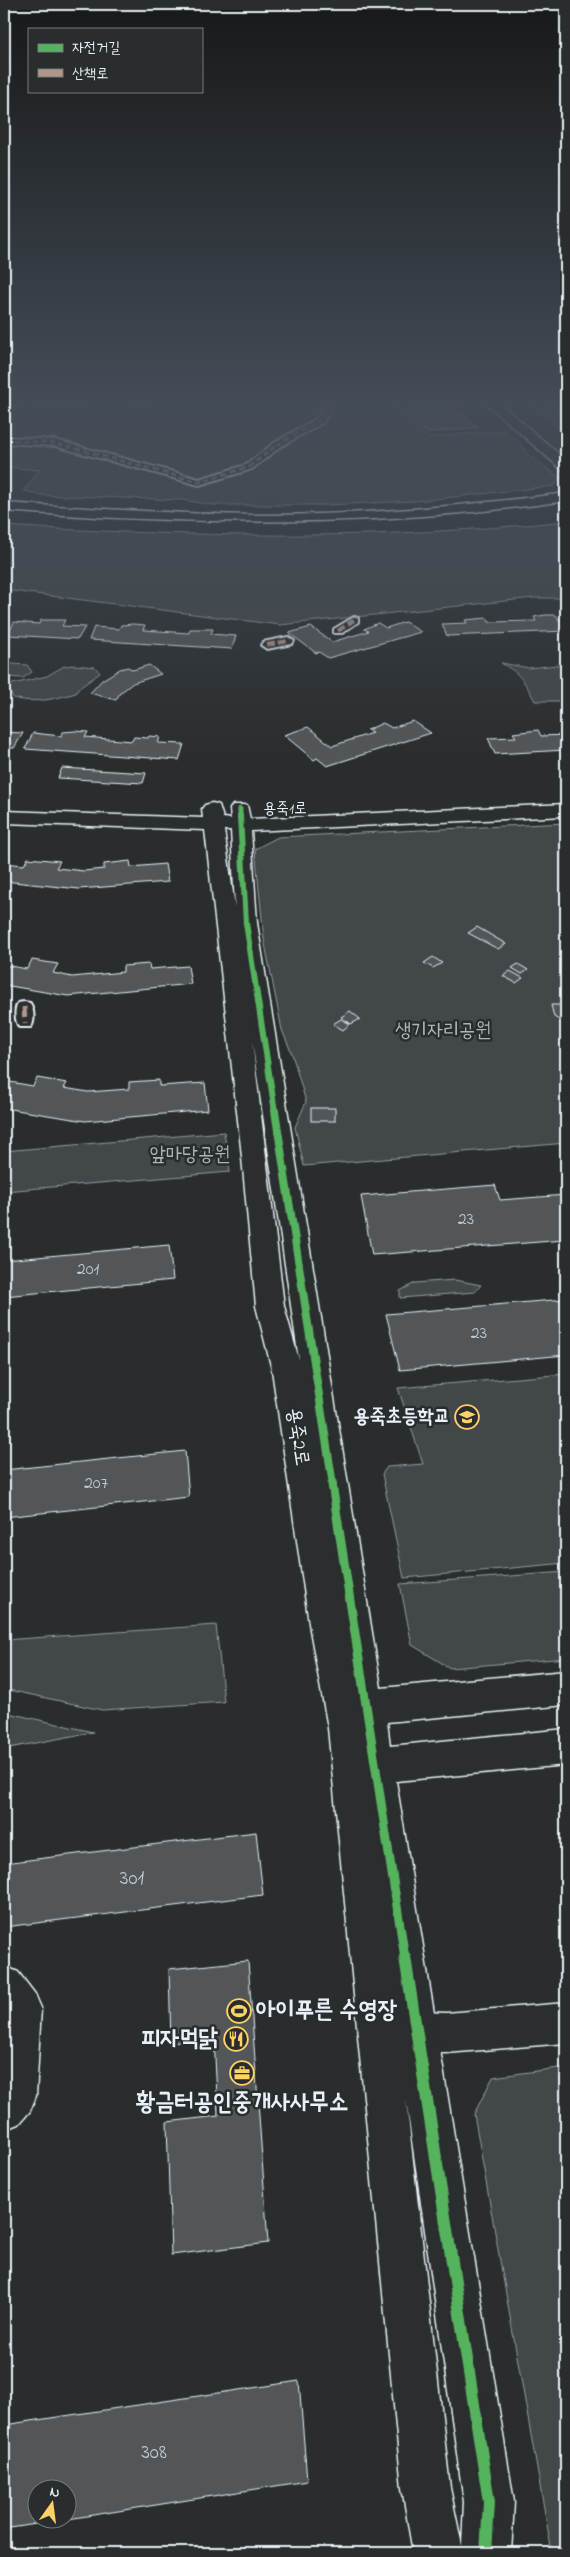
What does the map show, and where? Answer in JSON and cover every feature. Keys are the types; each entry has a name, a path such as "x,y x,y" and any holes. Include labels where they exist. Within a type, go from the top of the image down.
{"street":[{"path":"113,520 350,525 449,520"},
{"path":"338,631 354,620"},
{"path":"267,645 288,641"},
{"name":"용죽1로","path":"4,800 227,817 369,808 566,801"},
{"path":"4,817 227,817 358,822 566,810"},
{"path":"227,817 246,924 356,1735 426,2488 438,2553"},
{"name":"용죽2로","path":"227,817 254,1147 270,1306 287,1370 326,1630 356,1735"},
{"path":"356,1735 566,1688"},
{"path":"356,1735 566,1747"},
{"path":"356,1735 417,2032 489,2502 486,2553"},
{"path":"4,1986 21,2008 15,2096 4,2109"},
{"path":"417,2032 446,2033 566,2023"}],"green space":[{"path":"566,521 566,598 534,598 280,625 4,590 4,526 144,533 285,535 426,532"},
{"path":"501,663 529,668 557,665 566,668 566,701 535,701 521,679"},
{"path":"12,664 27,665 32,672 23,678 4,677 4,667"},
{"path":"64,666 95,667 100,673 78,689 76,693 44,700 29,701 13,698 8,687 13,684 47,676"},
{"name":"생기자리공원","path":"566,823 566,1143 304,1166 295,1127 306,1102 292,1054 282,1030 264,939 255,849 278,837"},
{"name":"앞마당공원","path":"224,1132 230,1172 4,1191 4,1151"},
{"path":"455,1280 481,1285 475,1292 400,1298 400,1291 415,1283"},
{"path":"566,1374 566,1563 404,1578 382,1474 387,1467 423,1464 398,1388"},
{"path":"566,1572 566,1658 450,1668 412,1645 400,1584"},
{"path":"216,1625 224,1702 102,1710 4,1689 4,1640"},
{"path":"4,1712 93,1732 4,1749"},
{"path":"566,2067 566,2553 552,2553 474,2114 493,2077"}],"building":[{"path":"556,615 559,620 566,619 566,631 447,636 442,624 467,623 465,620 487,618 489,622 536,621 534,617"},
{"path":"41,620 65,620 62,626 85,627 78,639 8,635 14,622 39,624"},
{"path":"405,622 421,632 328,658 319,652 316,653 289,633 311,627 332,642 369,631 364,629 378,623 386,628"},
{"path":"121,625 145,625 143,630 189,633 190,629 213,629 211,634 236,636 232,649 89,640 94,627 119,629"},
{"path":"149,665 161,674 133,683 120,693 116,700 90,693 102,680 120,669 128,667 133,670"},
{"path":"413,721 431,733 327,766 317,758 314,760 284,735 308,727 332,746 372,733 367,730 383,723 392,728"},
{"path":"538,730 541,736 566,735 566,750 495,754 488,738 516,737 513,733"},
{"path":"4,732 23,733 14,748 4,748"},
{"path":"63,732 88,732 85,737 132,741 134,737 148,738 149,736 160,737 158,743 184,744 179,760 25,749 33,733 61,736"},
{"path":"62,768 146,773 143,783 58,778"},
{"path":"28,858 60,861 56,868 84,871 104,869 104,864 130,861 131,867 165,864 168,882 79,889 4,881 4,863 24,865"},
{"path":"477,927 506,944 498,949 468,933"},
{"path":"433,957 442,963 433,968 424,963"},
{"path":"32,960 58,964 53,973 72,977 123,972 123,966 149,964 150,969 188,966 191,984 68,996 4,985 4,965 27,969"},
{"path":"518,964 528,970 522,974 512,968"},
{"path":"510,971 523,978 516,983 503,976"},
{"path":"551,1005 566,1005 566,1024 554,1017"},
{"path":"350,1011 360,1019 351,1024 341,1017"},
{"path":"341,1019 350,1024 343,1030 333,1024"},
{"path":"37,1078 67,1083 64,1088 88,1092 129,1089 129,1082 159,1080 159,1086 205,1083 208,1110 85,1121 4,1108 4,1081 33,1086"},
{"path":"311,1108 335,1108 335,1121 311,1121"},
{"path":"495,1185 500,1200 566,1195 566,1243 565,1240 372,1255 361,1196"},
{"path":"169,1245 173,1280 4,1296 4,1260"},
{"name":"용죽초등학교","path":"566,1299 566,1355 400,1370 386,1314"},
{"path":"185,1451 189,1497 4,1517 4,1470"},
{"path":"256,1832 263,1895 4,1927 4,1863"},
{"path":"248,1961 268,2243 171,2255 167,2122 218,2116 214,2038 171,2043 169,1969"},
{"path":"299,2381 307,2481 78,2517 78,2480 28,2480 28,2525 4,2529 4,2425"}],"marked path":[{"path":"338,631 354,620"},
{"path":"267,645 288,641"},
{"path":"24,1007 25,1023"}],"cycle path":[{"path":"240,809 246,923 489,2502 486,2553"}],"place":[{"name":"용죽초등학교","path":"467,1417"},
{"name":"아이푸른 수영장","path":"239,2011"},
{"name":"피자먹닭","path":"236,2039"},
{"name":"황금터공인중개사사무소","path":"242,2073"}]}
